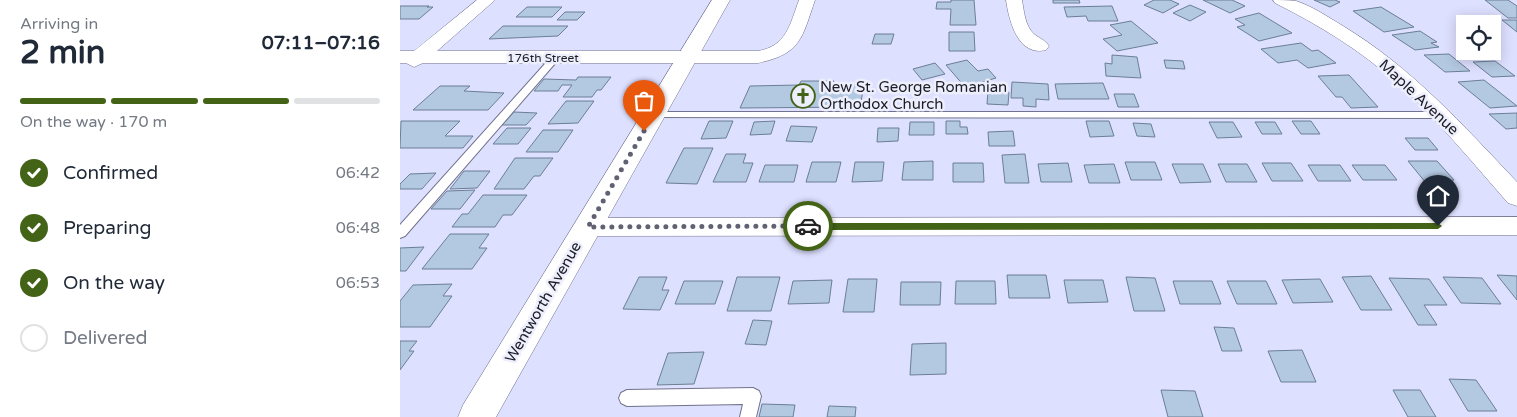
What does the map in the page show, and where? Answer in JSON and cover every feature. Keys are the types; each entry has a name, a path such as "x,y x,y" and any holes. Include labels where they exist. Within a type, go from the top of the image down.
{"street":[{"path":"400,74 487,0"},
{"name":"Wentworth Avenue","path":"476,417 721,0"},
{"path":"686,58 752,58 776,53 789,44 807,0"},
{"path":"1014,0 1020,31 1024,37 1040,46"},
{"name":"Maple Avenue","path":"1281,0 1316,18 1381,60 1403,78 1517,197"},
{"name":"176th Street","path":"400,58 686,58"},
{"path":"588,227 1517,226"}],"lane":[{"path":"400,234 555,58"},
{"path":"653,115 1440,115"},
{"path":"627,398 753,396 748,417"}],"building":[{"path":"951,0 974,0 976,25 950,25 951,9 936,9 937,2 951,2"},
{"path":"1053,0 1079,0 1080,3 1053,3"},
{"path":"1154,0 1170,0 1179,4 1163,13 1144,5"},
{"path":"1203,0 1232,0 1245,6 1230,13"},
{"path":"1314,0 1335,0 1340,2 1330,7"},
{"path":"1485,0 1508,0 1517,6 1517,18 1508,18"},
{"path":"1190,5 1206,12 1190,21 1173,13"},
{"path":"400,6 433,7 419,19 400,19"},
{"path":"1112,6 1118,21 1088,21 1086,16 1067,17 1064,7"},
{"path":"527,7 562,7 552,17 516,17"},
{"path":"1381,7 1414,27 1384,32 1353,11"},
{"path":"565,12 585,12 577,20 557,20"},
{"path":"1259,13 1292,33 1259,41 1237,27 1245,25 1235,19"},
{"path":"1502,20 1517,20 1517,32"},
{"path":"1131,21 1158,43 1117,51 1103,39 1122,35 1110,25"},
{"path":"503,26 568,26 558,36 489,39"},
{"path":"1420,31 1437,42 1431,43 1439,47 1415,50 1392,35"},
{"path":"949,32 974,32 975,51 949,51"},
{"path":"875,34 894,34 891,44 872,44"},
{"path":"1301,43 1312,51 1318,50 1336,63 1308,68 1297,60 1278,63 1261,49"},
{"path":"1449,54 1470,71 1445,72 1424,55"},
{"path":"1112,55 1137,57 1141,78 1106,76 1105,63 1112,64"},
{"path":"967,60 978,71 988,69 996,78 965,87 946,65"},
{"path":"1164,60 1183,61 1185,69 1166,68"},
{"path":"1495,61 1515,76 1492,77 1473,62"},
{"path":"935,63 945,74 922,80 913,69"},
{"path":"1349,75 1378,107 1351,108 1342,97 1336,97 1318,76"},
{"path":"578,77 611,77 601,90 597,90 592,97 563,97 572,85 562,85 558,91 534,91 544,79 576,80"},
{"path":"1484,80 1517,106 1490,108 1458,82"},
{"name":"New St. George Romanian Orthodox Church","path":"801,81 834,81 833,85 864,85 860,107 740,108 750,86 799,85"},
{"path":"1012,82 1048,84 1049,100 1036,99 1036,107 1023,106 1023,98 1011,98"},
{"path":"1103,83 1109,99 1058,99 1055,84"},
{"path":"440,86 470,86 464,91 504,93 488,110 413,110"},
{"path":"988,91 1009,92 1008,105 987,104"},
{"path":"1114,94 1134,94 1139,107 1118,107"},
{"path":"566,101 594,101 578,123 548,124"},
{"path":"514,112 537,113 526,125 502,125"},
{"path":"1517,113 1517,128 1506,129 1489,114"},
{"path":"401,121 460,121 445,136 473,136 463,148 400,148"},
{"path":"709,121 733,121 726,138 701,139"},
{"path":"775,121 771,134 750,135 754,122"},
{"path":"946,121 960,121 960,127 967,127 968,134 946,134"},
{"path":"1086,121 1109,121 1114,136 1090,137"},
{"path":"1292,121 1311,121 1320,134 1301,134"},
{"path":"910,122 934,122 934,135 909,135"},
{"path":"1209,122 1233,122 1242,137 1217,138"},
{"path":"1255,122 1275,122 1282,134 1262,134"},
{"path":"1133,123 1151,124 1155,137 1137,136"},
{"path":"791,126 817,127 812,142 786,141"},
{"path":"507,128 531,128 518,144 493,144"},
{"path":"878,128 899,128 898,141 877,142"},
{"path":"543,130 573,130 558,152 526,152"},
{"path":"1013,131 1015,146 989,146 988,132"},
{"path":"1405,138 1428,138 1438,150 1415,150"},
{"path":"684,148 713,148 697,184 666,183"},
{"path":"726,154 746,154 743,163 753,163 746,182 713,182"},
{"path":"1025,154 1029,183 1005,183 1002,155"},
{"path":"515,158 553,158 540,176 534,176 524,189 494,189"},
{"path":"933,161 933,180 902,180 904,162"},
{"path":"1408,161 1437,161 1454,180 1426,183"},
{"path":"812,162 841,162 836,182 806,182"},
{"path":"855,162 884,162 882,181 852,182"},
{"path":"1125,162 1155,162 1162,180 1131,180"},
{"path":"953,163 983,163 984,182 953,182"},
{"path":"1068,163 1072,182 1041,182 1038,164"},
{"path":"1262,163 1291,163 1303,181 1272,181"},
{"path":"1114,164 1120,183 1089,183 1084,165"},
{"path":"1172,164 1203,164 1211,182 1180,183"},
{"path":"1218,164 1247,164 1257,182 1226,182"},
{"path":"765,165 798,165 794,182 759,182"},
{"path":"1308,165 1340,165 1351,181 1318,181"},
{"path":"1352,165 1385,165 1397,180 1363,180"},
{"path":"464,171 490,171 477,188 450,189"},
{"path":"436,173 422,189 400,189 400,184 410,174"},
{"path":"475,190 460,209 431,209 447,191"},
{"path":"483,195 527,195 512,215 503,215 495,227 452,227 462,214 468,214"},
{"path":"450,234 489,234 479,248 487,248 472,269 422,269"},
{"path":"424,247 406,271 400,271 400,248"},
{"path":"1007,275 1046,275 1050,298 1009,298"},
{"path":"1497,275 1517,276 1517,300"},
{"path":"1371,276 1392,310 1361,310 1342,277"},
{"path":"639,277 667,277 662,290 669,290 660,310 623,309"},
{"path":"737,277 780,277 771,311 727,311"},
{"path":"1126,277 1155,278 1165,311 1134,311"},
{"path":"1443,277 1482,278 1501,304 1461,303"},
{"path":"1389,278 1429,279 1447,305 1424,305 1437,325 1418,325"},
{"path":"848,279 877,279 874,312 843,312"},
{"path":"1320,279 1333,302 1293,303 1282,280"},
{"path":"832,280 829,303 788,304 793,281"},
{"path":"1064,280 1103,280 1108,302 1068,303"},
{"path":"684,281 723,281 715,304 675,304"},
{"path":"956,281 995,281 996,304 955,304"},
{"path":"1173,281 1212,281 1221,304 1180,304"},
{"path":"1227,281 1266,281 1277,304 1237,304"},
{"path":"901,282 941,282 940,305 900,305"},
{"path":"452,284 443,296 452,296 430,327 400,327 400,301 413,285"},
{"path":"753,320 772,321 766,345 745,344"},
{"path":"1214,327 1234,328 1242,351 1222,351"},
{"path":"400,341 417,341 409,351 414,351 400,370"},
{"path":"946,343 946,374 910,375 912,344"},
{"path":"1302,350 1316,382 1281,382 1268,351"},
{"path":"704,352 694,384 657,385 668,353"},
{"path":"1449,379 1476,380 1497,411 1468,411"},
{"path":"1161,390 1195,391 1203,417 1168,417"},
{"path":"1393,390 1420,390 1436,417 1408,417"},
{"path":"762,404 795,405 793,417 759,417"},
{"path":"829,406 856,407 855,417 827,417"}],"way so far":[{"path":"644,131 588,227 808,226"}],"place":[{"name":"New St. George Romanian Orthodox Church","path":"803,96"}],"route":[{"path":"808,226 1438,226"}]}
